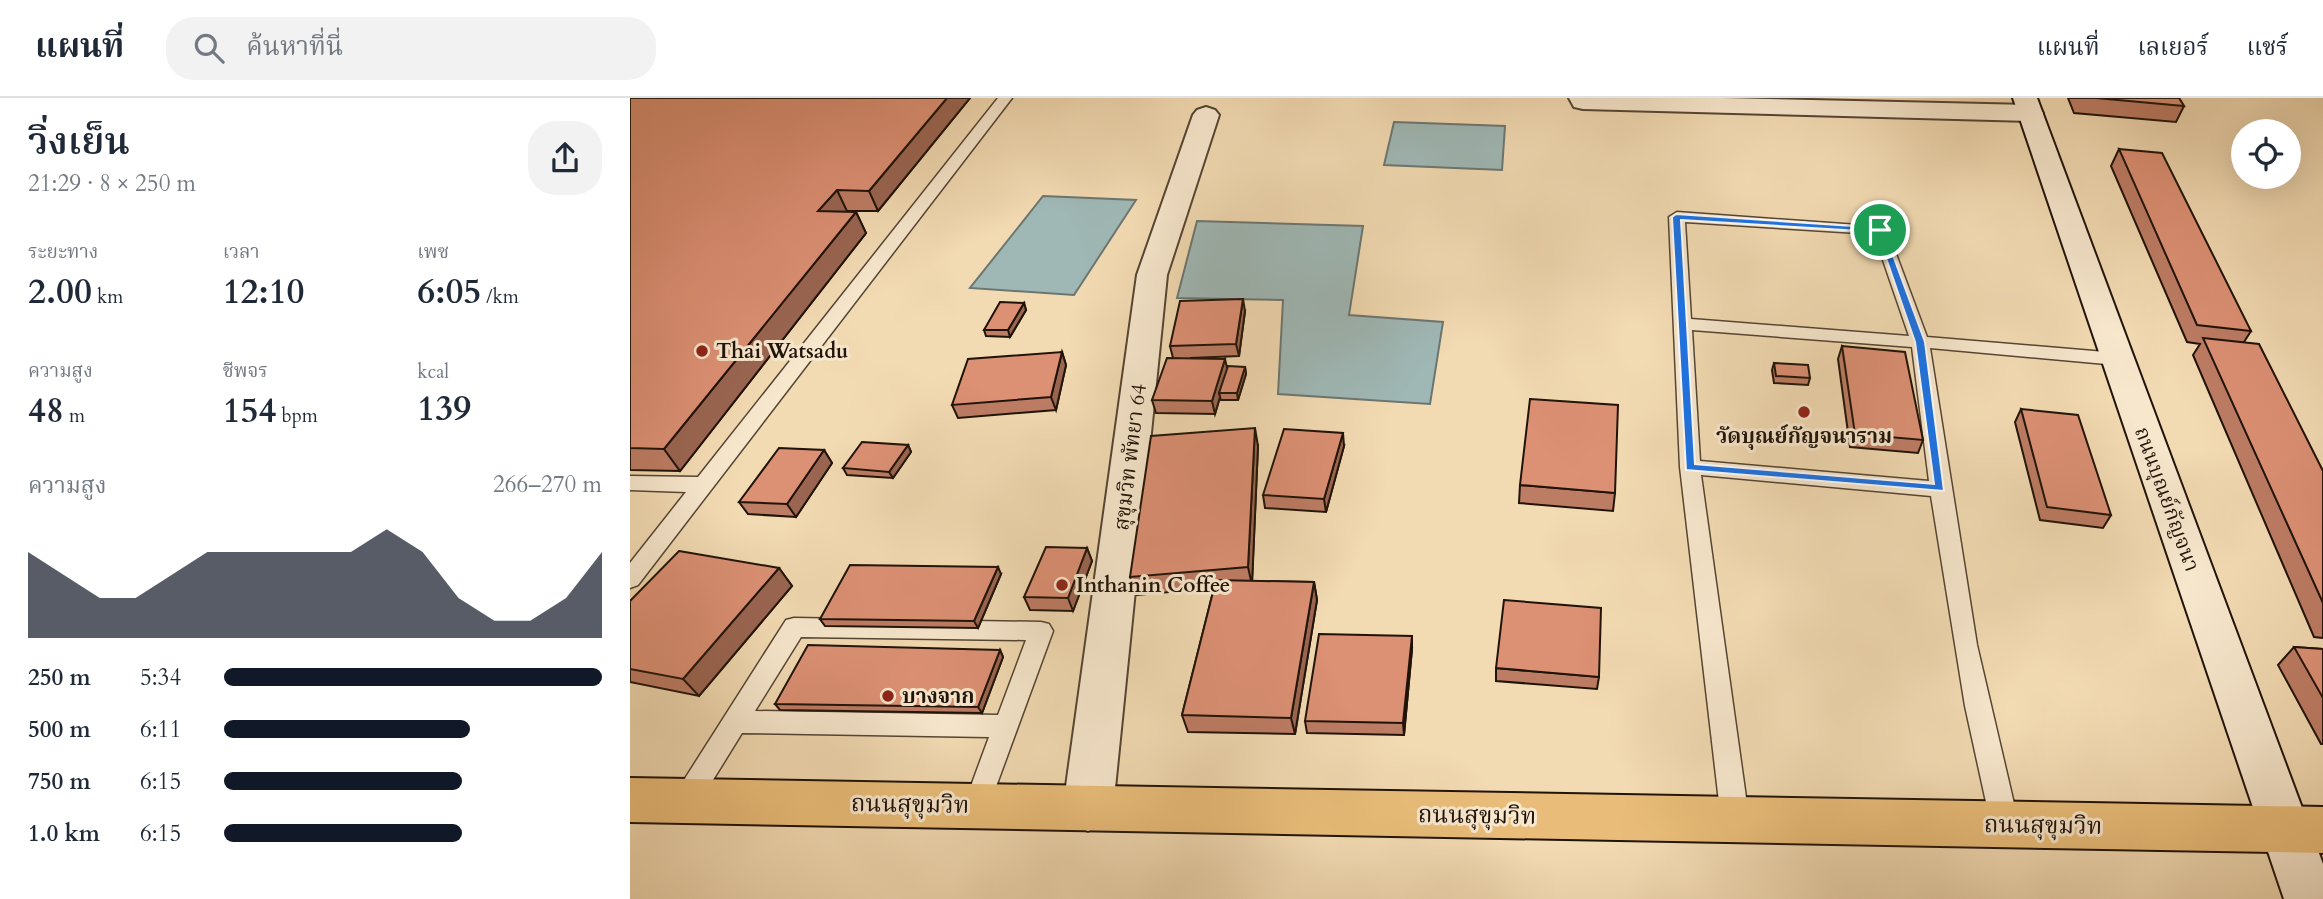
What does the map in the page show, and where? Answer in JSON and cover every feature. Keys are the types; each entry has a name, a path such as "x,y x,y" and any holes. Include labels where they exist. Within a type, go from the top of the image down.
{"highway":[{"name":"ถนนสุขุมวิท","path":"630,800 2304,829"}],"street":[{"path":"1581,98 1583,102 2027,106"},
{"name":"ถนนบุณย์กัญจนา","path":"2027,106 2117,359 2304,829 2310,899"},
{"name":"สุขุมวิท พัทยา 64","path":"1088,808 1152,275 1206,115"}],"lane":[{"path":"630,579 1005,98"},
{"path":"1735,819 1690,467 1676,217 1880,230 1920,342 1940,489 1985,748 2005,825"},
{"path":"1681,324 2117,359"},
{"path":"1690,467 1940,489"},
{"path":"630,483 703,485"},
{"path":"686,800 794,627 1041,631 977,805"},
{"path":"735,722 1005,726"}],"water":[{"path":"1394,122 1505,126 1502,170 1384,165"},
{"path":"1043,196 1136,200 1074,295 970,288"},
{"path":"1197,221 1363,226 1349,315 1443,322 1430,404 1278,394 1283,300 1177,298"}],"building":[{"name":"Thai Watsadu","path":"630,98 947,98 869,191 837,190 818,211 856,212 664,449 630,448"},
{"path":"2096,98 2179,98 2184,106"},
{"path":"2119,149 2162,153 2251,331 2197,325"},
{"path":"1243,299 1236,344 1170,346 1180,301"},
{"path":"1000,302 1024,303 1008,330 984,330"},
{"path":"2203,338 2259,344 2323,471 2323,603"},
{"path":"1842,346 1905,352 1923,440 1855,434"},
{"path":"1062,352 1051,397 952,405 968,359"},
{"path":"1167,358 1225,359 1212,401 1152,400"},
{"path":"1774,363 1808,365 1810,378 1776,376"},
{"path":"1228,366 1245,367 1237,393 1219,393"},
{"path":"1530,399 1618,405 1615,493 1520,485"},
{"path":"2021,409 2078,415 2111,515 2047,507"},
{"path":"1255,428 1248,567 1130,577 1151,436"},
{"path":"1284,429 1343,433 1324,499 1263,495"},
{"path":"862,442 908,445 889,472 843,468"},
{"path":"779,448 824,450 787,504 739,502"},
{"path":"1046,547 1087,548 1068,598 1024,597"},
{"path":"679,551 779,568 683,679 630,669 630,601"},
{"path":"850,565 998,567 974,621 820,619"},
{"path":"1216,580 1314,582 1291,718 1182,715"},
{"path":"1504,600 1601,608 1599,677 1496,668"},
{"path":"1319,634 1412,636 1403,723 1305,721"},
{"name":"บางจาก","path":"808,645 1000,650 978,707 775,704"},
{"path":"2294,647 2323,649 2323,698"}],"place":[{"name":"Thai Watsadu","path":"702,351"},
{"name":"วัดบุณย์กัญจนาราม","path":"1804,412"},
{"name":"Inthanin Coffee","path":"1062,585"},
{"name":"บางจาก","path":"888,696"}],"route":[{"path":"1676,217 1880,230 1920,342 1940,489 1690,467 1676,217"}]}
